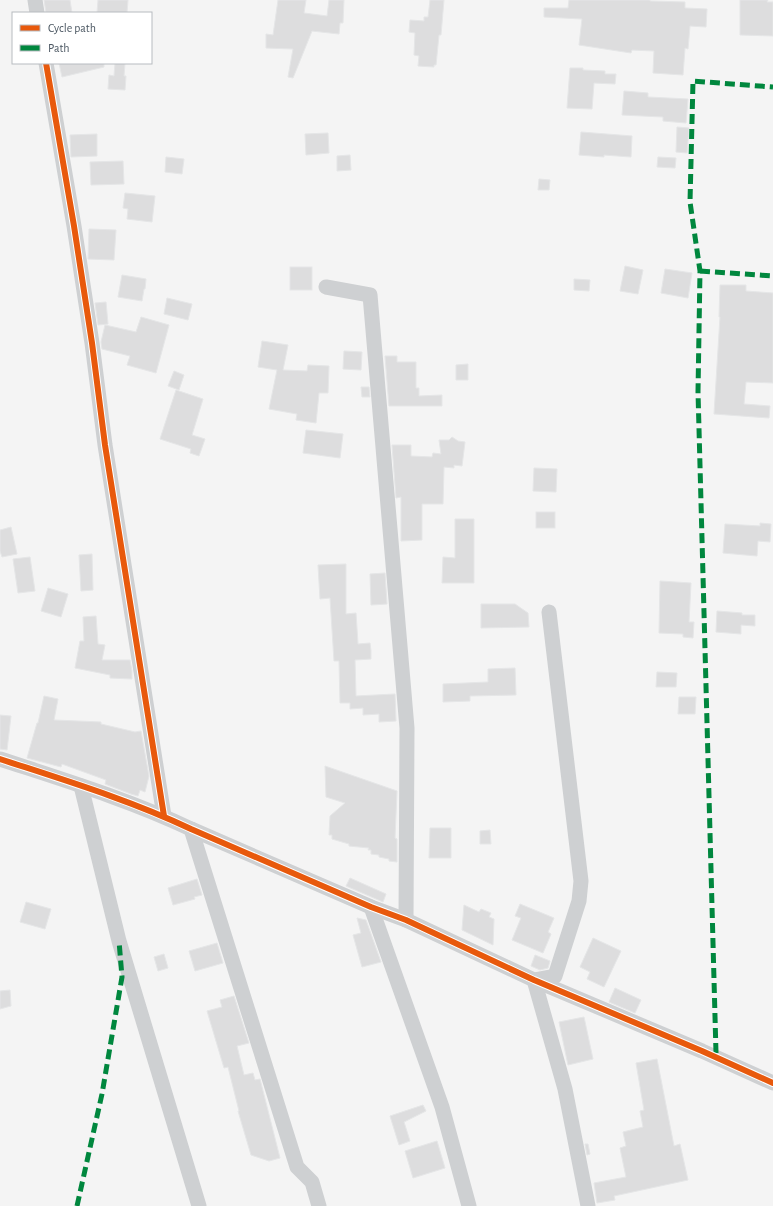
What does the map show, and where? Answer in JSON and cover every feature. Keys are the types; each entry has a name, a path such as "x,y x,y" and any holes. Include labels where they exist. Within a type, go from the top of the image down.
{"street":[{"path":"35,0 37,12"},
{"path":"46,64 74,226 92,343 105,445 164,816"},
{"path":"326,287 370,295 407,728 406,920"},
{"path":"534,980 555,976 579,901 581,881 549,612"},
{"path":"0,759 164,816 371,907 406,920 534,980 702,1051 773,1084"},
{"path":"81,786 119,941 199,1206"},
{"path":"191,829 297,1166 312,1182 319,1206"},
{"path":"371,907 442,1107 469,1206"},
{"path":"534,980 565,1089 588,1206"}],"building":[{"path":"44,0 70,0 72,12 46,12"},
{"path":"98,0 128,0 127,12 97,12"},
{"path":"278,0 306,0 304,13 327,16 329,0 344,0 343,23 340,23 339,34 312,31 293,78 288,77 293,49 266,48 266,34 273,35"},
{"path":"430,0 444,0 441,35 439,35 436,65 434,65 434,67 418,66 419,56 414,55 415,33 409,32 410,20 424,21 424,17 428,17"},
{"path":"569,0 650,0 685,2 685,8 707,9 706,27 690,26 688,49 685,48 683,75 653,73 654,51 632,50 631,53 579,45 582,19 544,17 544,8 568,8"},
{"path":"740,0 768,0 767,2 773,2 773,36 740,35"},
{"path":"59,64 104,64 104,67 62,77"},
{"path":"115,64 125,64 125,90 108,89 109,75 114,76"},
{"path":"570,68 583,68 583,70 605,71 605,74 616,74 615,84 594,83 592,109 567,108"},
{"path":"624,91 648,93 648,97 688,99 686,123 663,121 663,117 622,115"},
{"path":"677,127 689,128 687,153 676,152"},
{"path":"581,132 632,136 631,157 579,155"},
{"path":"328,133 329,153 306,155 305,134"},
{"path":"97,134 97,156 71,157 70,135"},
{"path":"350,155 351,170 337,171 337,156"},
{"path":"166,157 184,159 182,174 165,172"},
{"path":"658,157 676,158 675,168 657,167"},
{"path":"123,161 124,184 91,185 90,162"},
{"path":"539,179 550,180 549,190 538,190"},
{"path":"125,193 155,196 152,222 127,219 128,209 123,208"},
{"path":"89,229 116,230 114,260 88,259"},
{"path":"625,266 643,270 638,294 620,291"},
{"path":"290,267 312,267 312,290 290,290"},
{"path":"665,269 692,273 688,298 661,293"},
{"path":"122,275 146,279 142,301 118,297"},
{"path":"574,279 590,280 589,291 574,290"},
{"path":"720,285 746,285 746,291 773,293 773,383 746,382 744,404 770,406 769,418 714,414 720,317"},
{"path":"167,298 192,304 188,320 164,314"},
{"path":"106,302 108,324 98,325 95,303"},
{"path":"141,317 169,325 156,373 127,365 130,356 102,349 101,342 105,325 136,332"},
{"path":"262,341 288,345 283,370 307,371 308,365 329,366 328,393 319,393 316,423 296,420 297,414 269,409 277,370 258,367"},
{"path":"344,351 362,352 361,370 343,369"},
{"path":"385,356 397,356 397,362 416,362 416,388 419,388 419,396 442,395 442,406 389,406"},
{"path":"468,364 468,380 456,380 456,365"},
{"path":"174,371 184,375 179,390 168,386"},
{"path":"361,387 369,387 370,397 362,397"},
{"path":"176,390 203,399 192,435 205,439 199,456 190,453 191,449 160,439"},
{"path":"306,430 343,434 340,458 303,453"},
{"path":"452,437 458,441 465,442 462,466 454,465 454,468 444,467 443,504 422,504 422,540 401,541 401,497 396,498 392,445 411,445 411,456 432,457 433,453 441,454 439,440 449,440"},
{"path":"534,468 557,469 556,492 533,491"},
{"path":"536,512 555,512 555,528 536,528"},
{"path":"455,519 474,519 474,583 442,583 443,557 455,558"},
{"path":"760,523 771,524 770,542 758,541 757,556 723,553 725,524 760,526"},
{"path":"11,527 17,554 2,557 0,551 0,530"},
{"path":"92,554 93,590 81,591 79,555"},
{"path":"30,557 35,591 18,593 13,559"},
{"path":"346,564 346,614 356,613 358,644 370,643 371,651 371,659 355,660 356,696 395,694 396,721 379,722 379,714 363,715 363,708 350,709 350,703 340,703 339,661 334,661 330,598 320,599 318,565"},
{"path":"385,573 387,604 371,605 370,574"},
{"path":"660,581 691,583 689,622 694,622 693,638 683,637 683,634 659,633"},
{"path":"48,588 68,594 61,617 41,611"},
{"path":"481,604 515,604 528,613 529,627 481,628"},
{"path":"717,611 742,613 742,615 755,615 755,626 741,625 741,634 716,632"},
{"path":"96,616 98,644 105,645 102,660 130,660 132,679 110,678 110,675 75,668 80,641 84,641 83,617"},
{"path":"515,668 516,695 470,696 470,701 443,702 443,684 488,682 488,669"},
{"path":"657,672 677,673 676,687 656,687"},
{"path":"44,696 58,699 54,720 101,722 101,724 135,732 141,731 149,776 145,792 140,790 138,796 131,794 105,784 106,780 62,764 61,767 27,758 38,723"},
{"path":"679,697 696,697 695,714 678,714"},
{"path":"0,715 11,716 7,750 0,749"},
{"path":"325,766 397,791 395,838 397,839 397,862 389,861 389,859 379,857 379,855 371,854 371,850 368,850 369,848 349,846 349,844 332,839 332,835 329,835 330,816 345,803 326,797"},
{"path":"430,828 451,828 451,858 429,858"},
{"path":"490,830 491,844 480,844 480,831"},
{"path":"350,878 386,894 383,902 346,886"},
{"path":"197,879 202,895 194,897 195,899 173,905 168,888"},
{"path":"26,902 51,909 45,929 20,922"},
{"path":"520,904 554,918 548,932 551,934 543,953 512,940 521,918 515,916"},
{"path":"464,905 479,912 481,909 491,913 489,917 494,919 493,945 462,930"},
{"path":"357,918 366,920 381,962 362,967 353,935 361,933"},
{"path":"593,938 621,951 604,987 587,979 590,972 580,967"},
{"path":"217,943 223,963 195,971 189,951"},
{"path":"164,954 168,968 158,971 154,957"},
{"path":"535,955 550,961 548,968 540,970 531,966"},
{"path":"615,988 641,1000 635,1013 609,1002"},
{"path":"10,990 11,1006 0,1009 0,991"},
{"path":"234,996 249,1043 237,1046 244,1075 253,1073 255,1080 260,1079 280,1158 269,1161 251,1155 238,1111 228,1067 224,1068 207,1011 222,1007 220,1000"},
{"path":"584,1017 593,1059 568,1065 559,1022"},
{"path":"657,1059 674,1146 680,1144 688,1180 614,1196 615,1200 597,1203 594,1183 626,1177 620,1148 626,1146 623,1132 643,1127 640,1111 644,1110 636,1063"},
{"path":"423,1105 426,1111 404,1122 410,1141 399,1145 390,1116"},
{"path":"437,1141 445,1168 413,1178 405,1151"},
{"path":"585,1144 588,1144 590,1154 587,1155"}],"marked path":[{"path":"716,1053 698,392 700,271 690,202 693,81 773,87"},
{"path":"700,271 773,276"},
{"path":"77,1206 102,1094 122,977 119,941"}],"cycle path":[{"path":"46,64 74,226 92,343 105,445 164,816"},
{"path":"0,759 97,791 168,819 371,907 406,920 534,980 702,1051 773,1083"}]}
